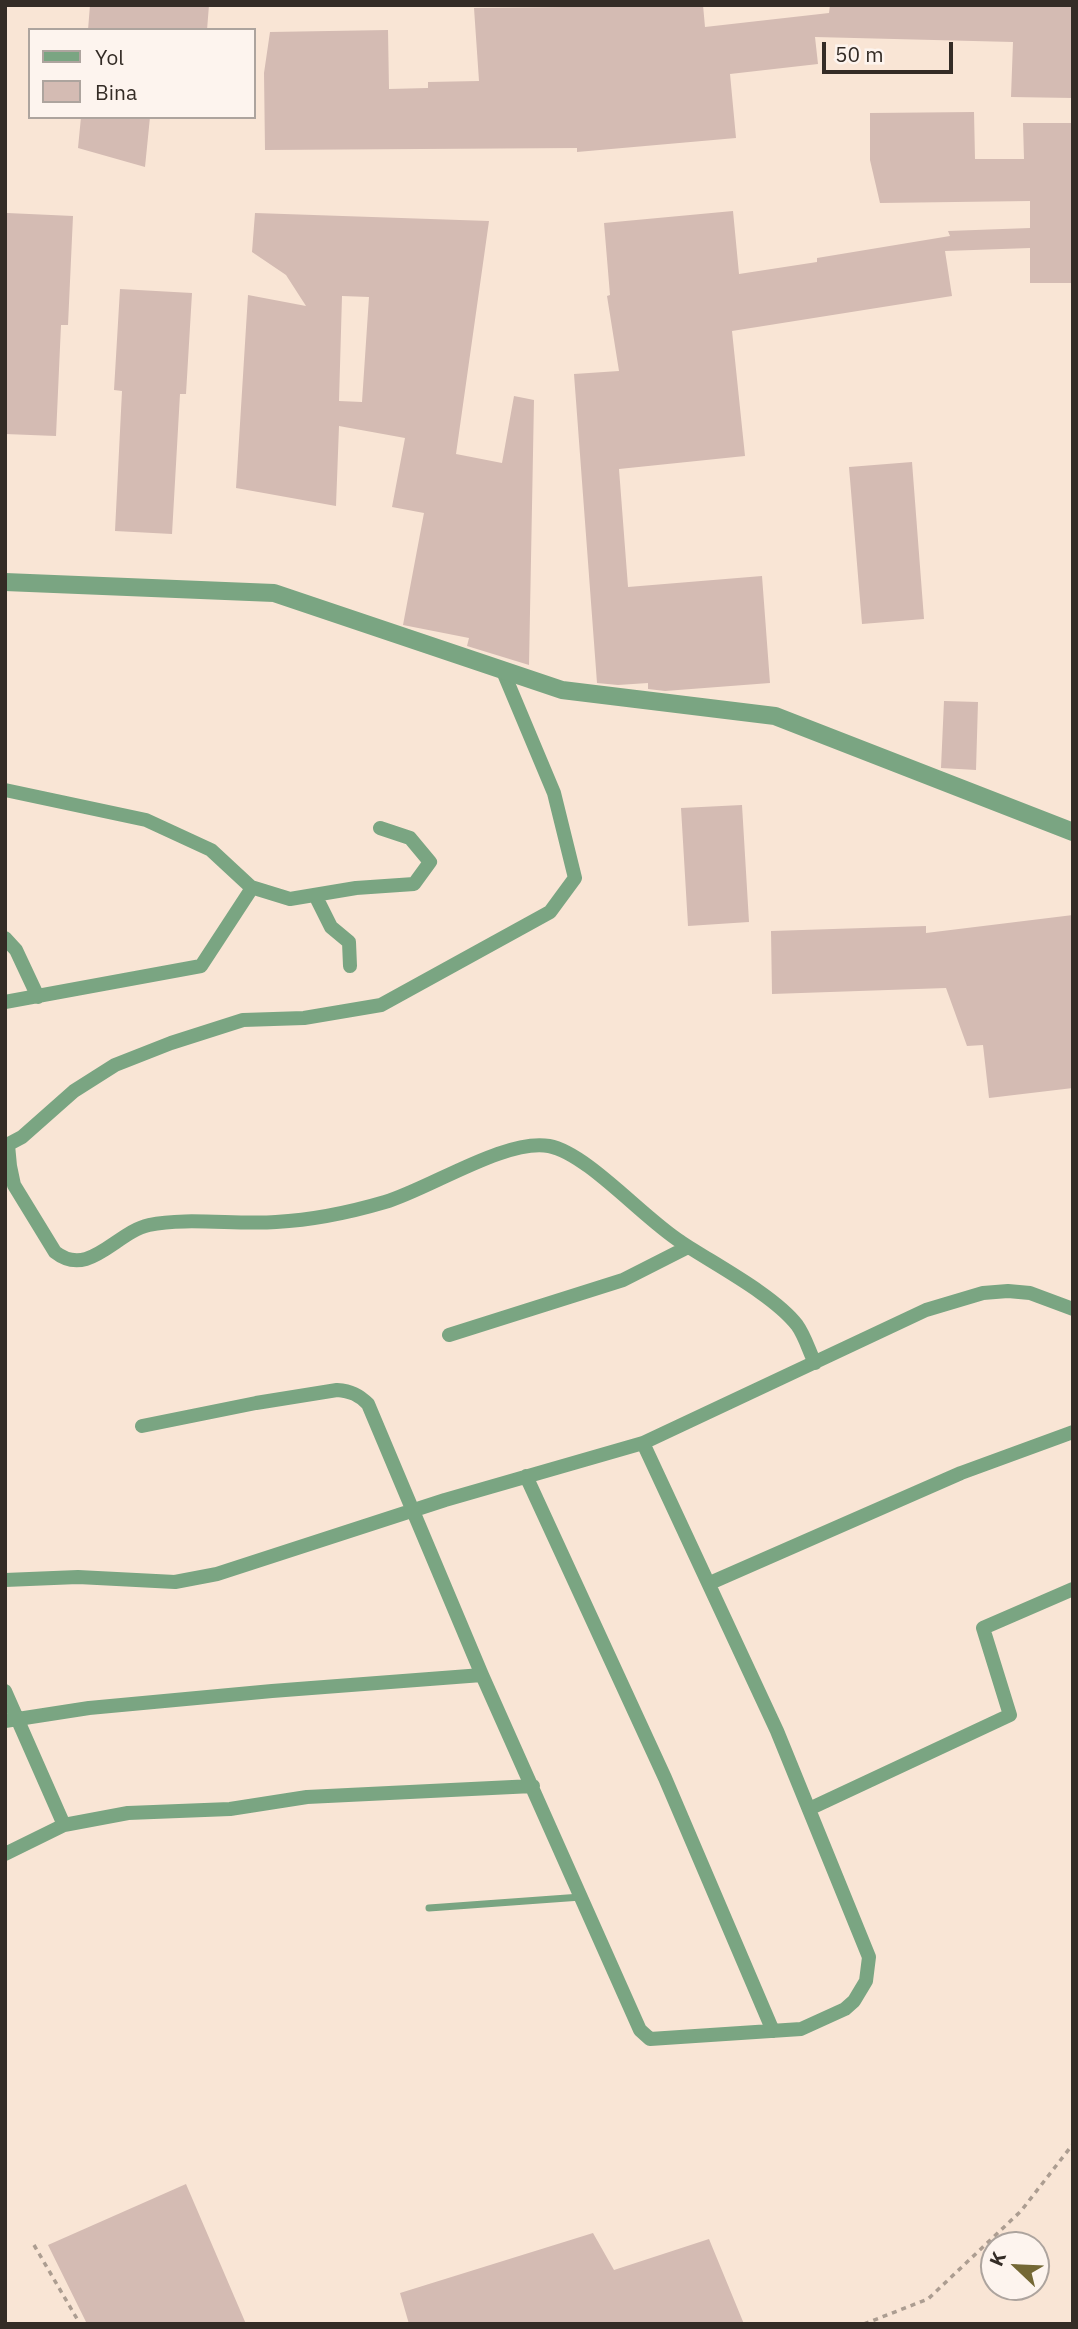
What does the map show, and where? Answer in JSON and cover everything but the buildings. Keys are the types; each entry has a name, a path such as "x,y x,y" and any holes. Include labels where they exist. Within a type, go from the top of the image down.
{"street":[{"path":"5,582 274,593 562,690 775,716 1073,832"},
{"path":"502,670 554,793 575,878 550,912 381,1005 304,1018 243,1020 171,1043 115,1065 74,1091 22,1137 7,1146 15,1185 55,1252 61,1257 77,1261 92,1258 123,1236 148,1225 277,1222 365,1208 397,1198 513,1149 535,1144 556,1147 575,1156 666,1233 779,1306 798,1327 815,1363"},
{"path":"5,790 146,820 211,850 251,887 290,899 356,888 414,884 430,862 410,838 380,828"},
{"path":"5,1002 201,966 251,887"},
{"path":"315,895 331,927 349,942 350,966"},
{"path":"5,938 16,950 38,997"},
{"path":"449,1335 623,1280 688,1247"},
{"path":"5,1580 78,1577 175,1582 217,1574 412,1510 643,1443 926,1310 983,1293 1008,1291 1030,1293 1073,1309"},
{"path":"142,1426 256,1403 346,1390 362,1398 368,1404 482,1675 637,2026 650,2039 801,2029 845,2009 861,1992 869,1969 869,1957 776,1731 710,1583 643,1443"},
{"path":"710,1583 961,1473 1073,1432"},
{"path":"526,1476 665,1778 773,2031"},
{"path":"808,1809 1010,1715 983,1628 1073,1588"},
{"path":"11,1720 89,1708 272,1690 482,1675"},
{"path":"5,1691 11,1720 64,1825"},
{"path":"5,1853 64,1825 128,1813 230,1809 307,1797 533,1786"}],"lane":[{"path":"429,1908 581,1897"}],"path":[{"path":"864,2324 928,2299 1021,2211 1073,2144"},
{"path":"34,2245 80,2324"}]}
